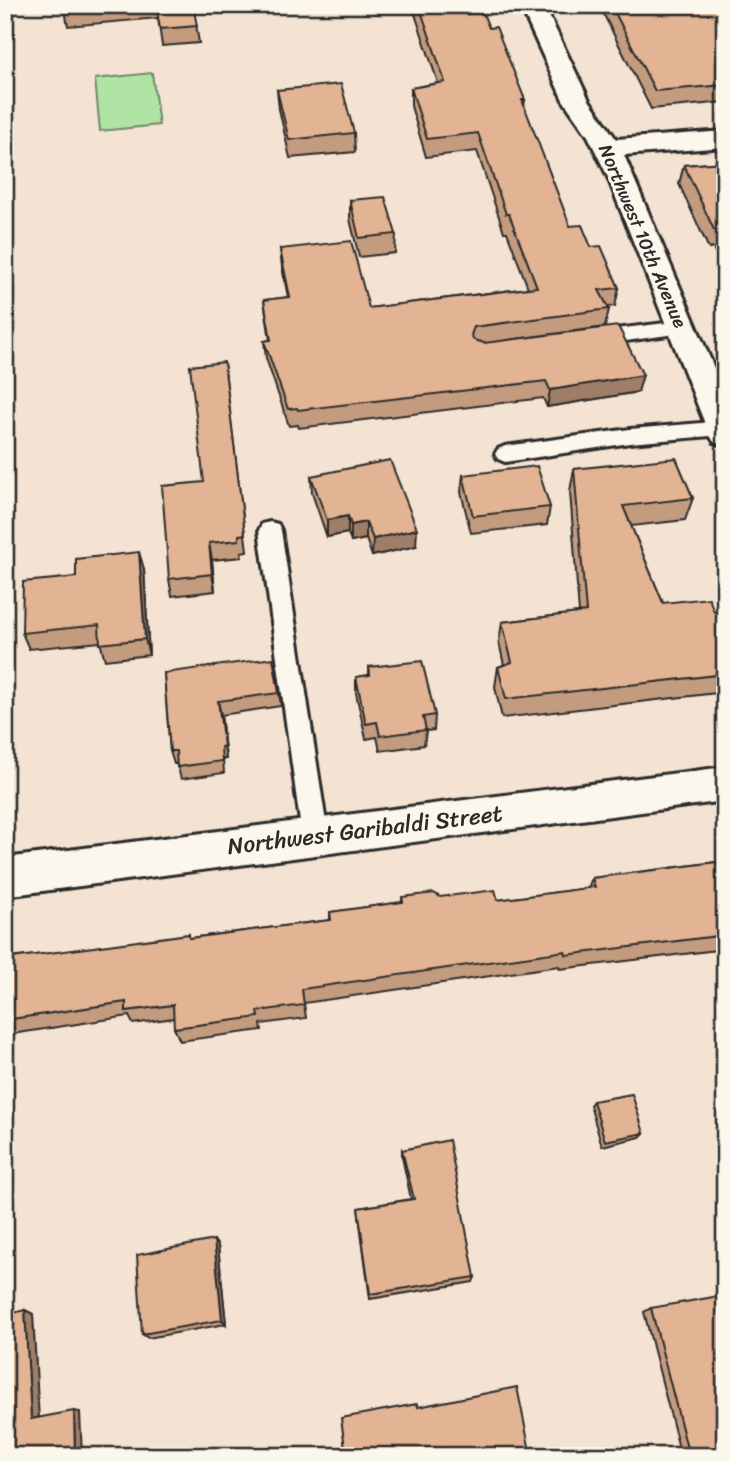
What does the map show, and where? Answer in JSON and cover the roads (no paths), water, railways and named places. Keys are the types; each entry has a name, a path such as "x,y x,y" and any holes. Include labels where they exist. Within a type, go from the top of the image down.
{"street":[{"name":"Northwest 10th Avenue","path":"532,5 576,100 608,149 621,175 722,421"},
{"path":"608,149 725,139"},
{"name":"Northwest Garibaldi Street","path":"5,877 725,784"}],"lane":[{"path":"577,341 682,327"},
{"path":"505,454 722,421"},
{"path":"270,530 315,836"}]}
